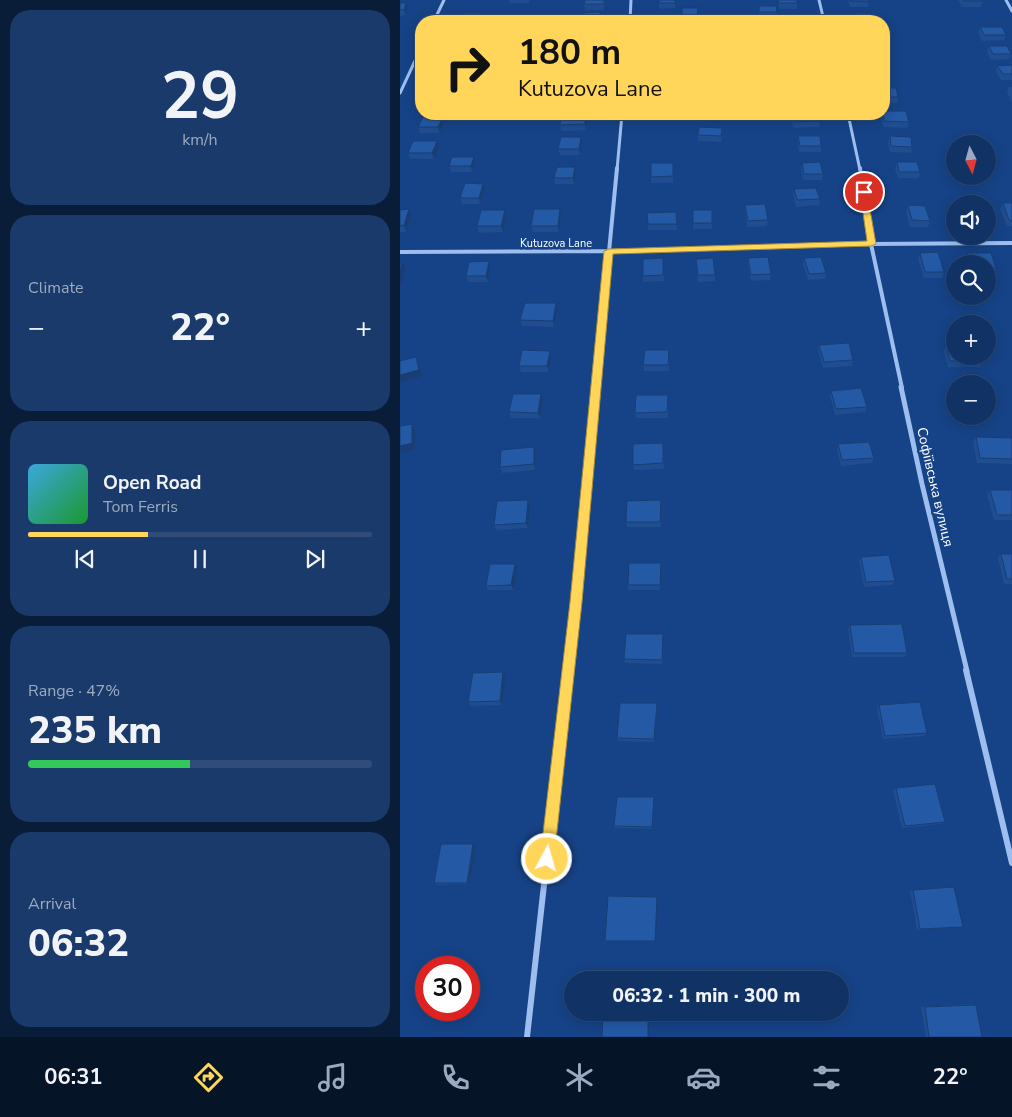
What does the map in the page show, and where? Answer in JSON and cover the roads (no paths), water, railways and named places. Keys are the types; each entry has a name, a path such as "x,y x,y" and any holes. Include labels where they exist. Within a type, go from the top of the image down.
{"street":[{"path":"437,15 444,0"},
{"path":"630,15 631,0"},
{"path":"819,0 823,15"},
{"path":"1006,0 1012,11"},
{"path":"400,93 415,61"},
{"path":"400,83 405,83"},
{"path":"527,1037 576,602 621,120"},
{"name":"Софіївська вулиця","path":"849,120 858,157 871,244 922,484 1012,863"},
{"name":"Kutuzova Lane","path":"400,252 609,251 871,244 1012,243"}]}
